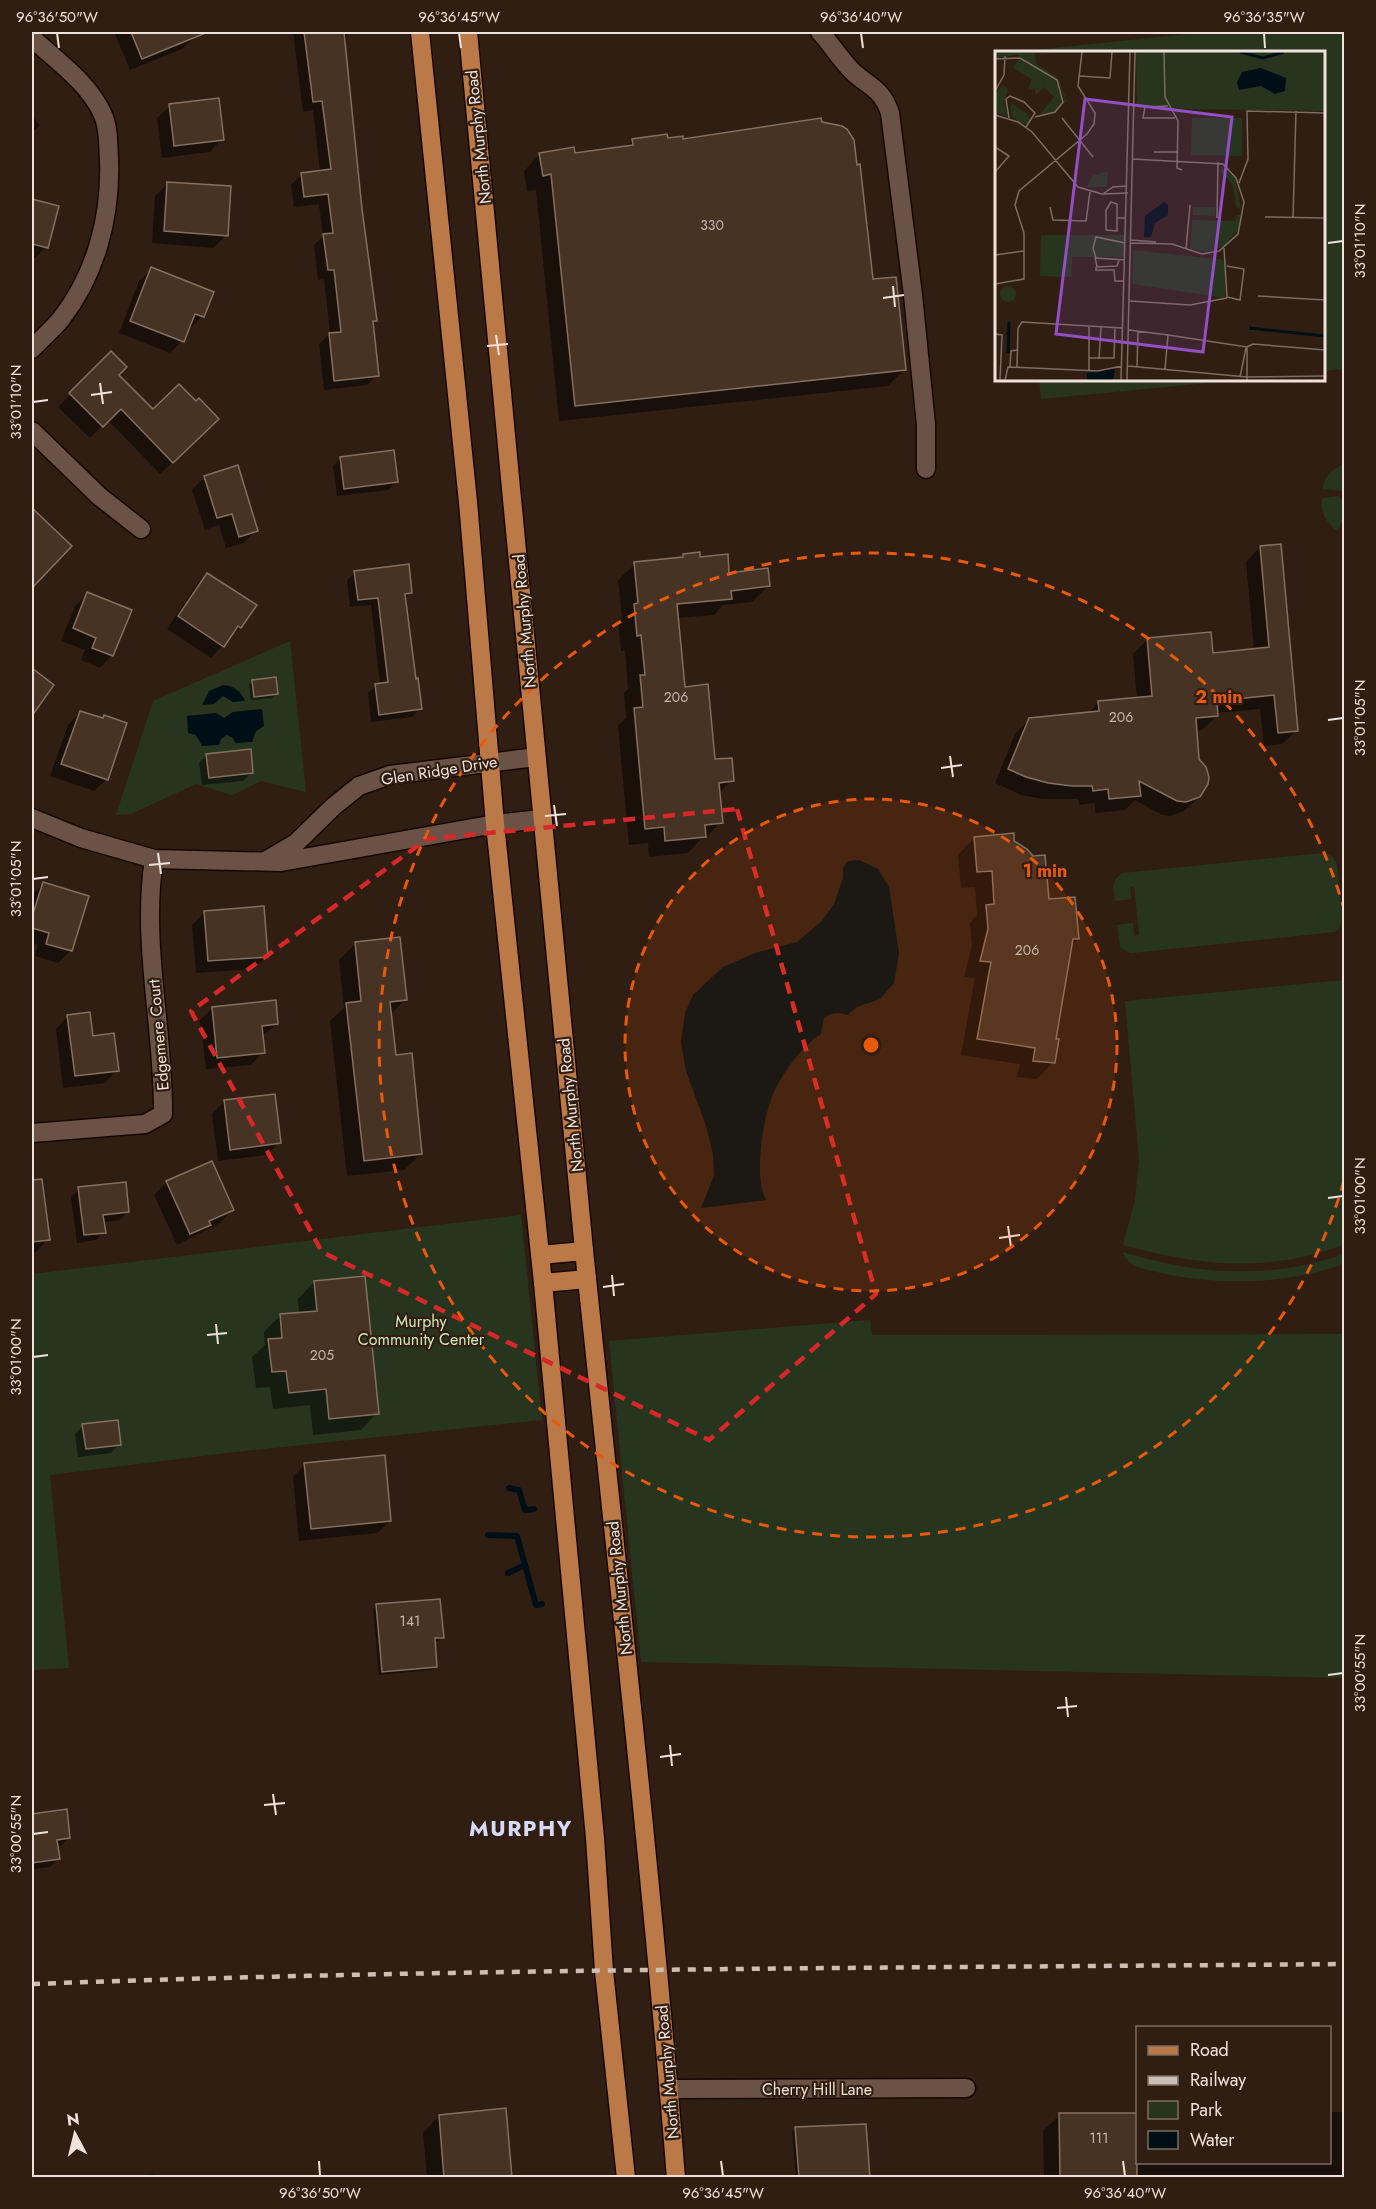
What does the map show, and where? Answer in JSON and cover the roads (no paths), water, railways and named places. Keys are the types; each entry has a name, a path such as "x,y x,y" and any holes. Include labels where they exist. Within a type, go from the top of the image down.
{"main road":[{"path":"420,32 468,502 495,824 543,1282 595,1838 604,1971 626,2178"},
{"name":"North Murphy Road","path":"468,32 584,1251 659,1971 676,2178"},
{"path":"540,1255 584,1251"},
{"path":"543,1282 587,1279"}],"street":[{"path":"820,32 853,71 876,89 885,100 890,113 913,295 925,414 926,469"},
{"path":"32,38 87,91 104,116 110,183 96,257 80,290 60,320 32,349"},
{"path":"32,431 99,496 141,529"},
{"name":"Glen Ridge Drive","path":"263,863 296,843 334,806 359,786 390,775 536,757"},
{"path":"32,818 81,838 154,859 263,863 281,862 495,824 542,819"},
{"name":"Edgemere Court","path":"32,1133 145,1124 163,1114 163,1088 149,934 154,859"},
{"name":"Cherry Hill Lane","path":"668,2090 966,2088"}],"water":[{"path":"223,685 237,690 245,701 233,702 223,696 214,704 202,705 209,691"},
{"path":"262,709 264,726 256,731 252,742 235,743 233,738 227,735 221,739 219,745 202,746 196,735 188,733 187,716 216,713 224,718 233,712"},
{"path":"859,860 878,869 889,887 899,953 894,983 880,999 857,1007 847,1015 835,1013 824,1018 821,1034 800,1053 783,1076 770,1103 763,1131 760,1177 766,1200 701,1208 714,1176 713,1154 706,1126 686,1071 681,1042 685,1013 693,995 723,967 755,953 797,942 822,921 834,904 843,878 843,868 848,861"}],"waterway":[{"path":"509,1488 519,1490 525,1510 534,1509"},
{"path":"488,1535 517,1536 536,1605 542,1604"},
{"path":"508,1573 525,1565"}],"railway":[{"path":"32,1984 524,1972 1344,1964"}],"district":[{"name":"MURPHY","path":"521,1828"}],"park label":[{"name":"Murphy Community Center","path":"421,1330"}]}
